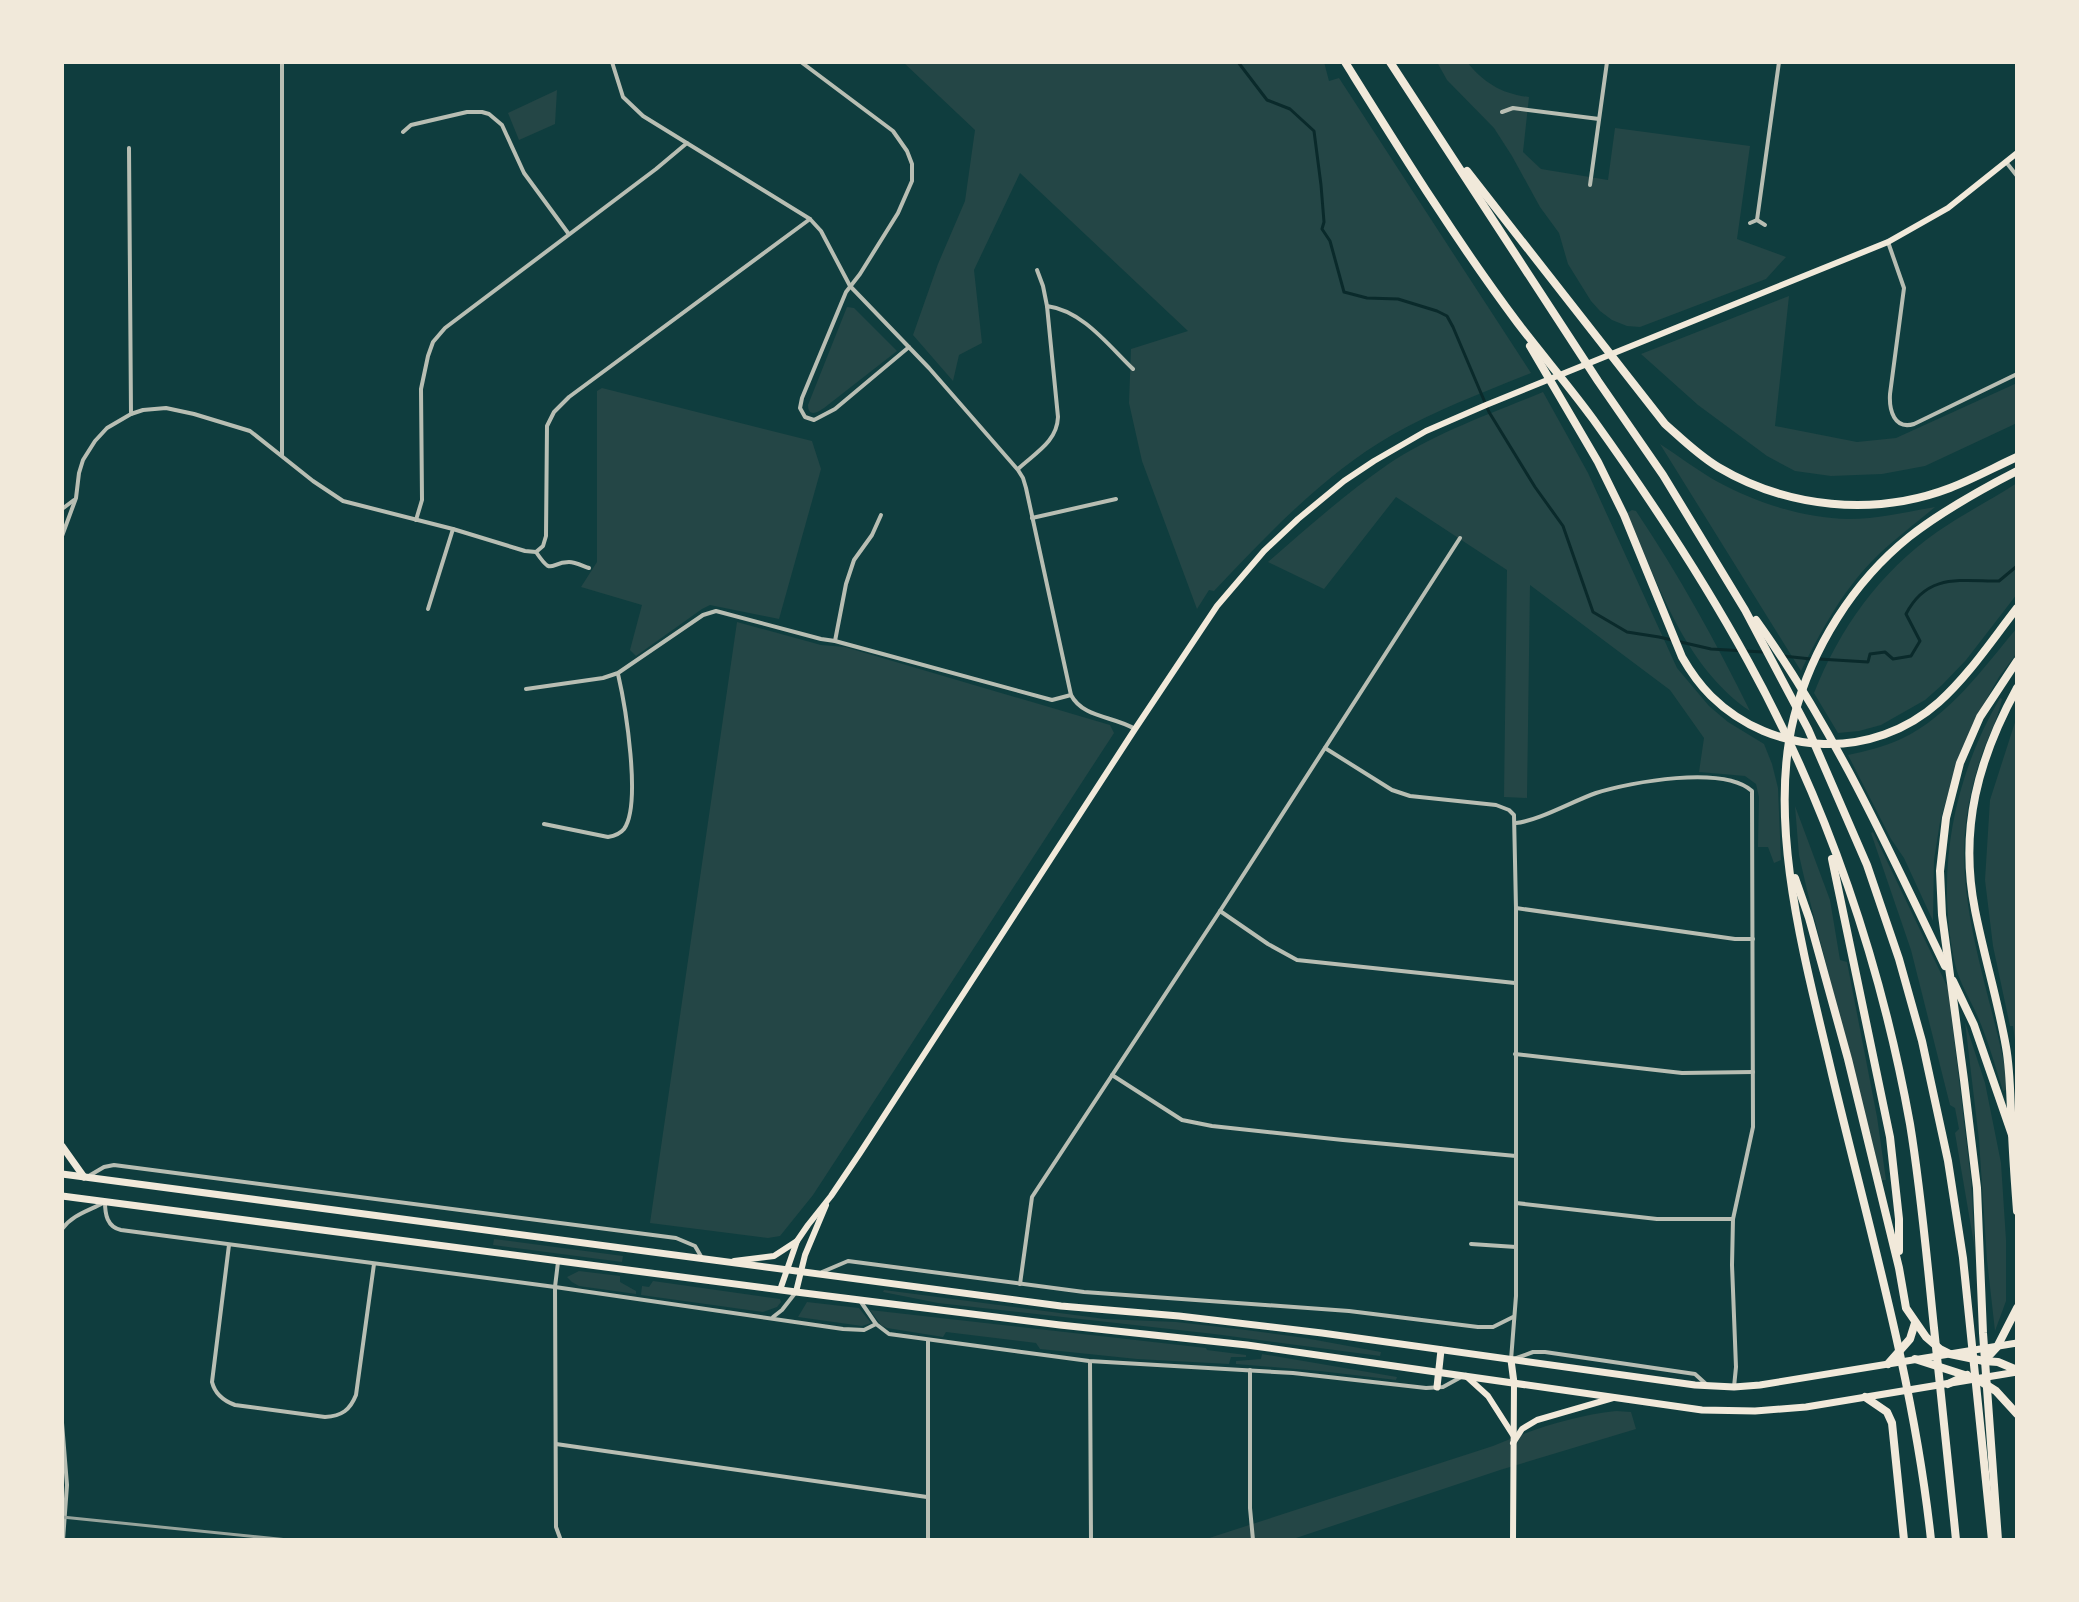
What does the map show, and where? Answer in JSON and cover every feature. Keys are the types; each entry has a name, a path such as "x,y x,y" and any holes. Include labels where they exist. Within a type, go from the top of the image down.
{"highway":[{"path":"1345,62 1406,159 1516,321 1591,417 1677,541 1749,663 1826,829 1873,966 1909,1120 1924,1228 1956,1540"},
{"path":"1390,62 1663,475 1727,581 1785,661 1840,756 1964,1004 1984,1051 2012,1135"},
{"path":"1438,136 1523,240 1651,408 1682,440 1717,466 1773,492 1815,501 1869,505 1898,502 1949,488 2017,457"},
{"path":"1516,321 1598,462 1624,515 1682,657 1694,676 1742,720 1800,743 1849,744 1893,731 1938,703 1962,678 2017,608"},
{"path":"1931,1540 1913,1409 1897,1333 1803,951 1789,858 1785,791 1788,753 1794,718 1823,642 1864,581 1907,539 1966,499 2017,471"},
{"path":"1747,610 1821,757 1867,865 1922,1041 1937,1107 1963,1258 1992,1540"},
{"path":"1998,1540 1983,1333 1977,1188 1942,915 1940,871 1946,818 1960,763 1980,717 2017,661"},
{"path":"2017,688 1983,763 1973,808 1969,849 1974,908 2010,1072 2017,1211"},
{"path":"1826,829 1890,1137 1899,1219 1899,1268"},
{"path":"1789,858 1832,999 1899,1268 1906,1308 1932,1344 1950,1354 1998,1362 2017,1371"},
{"path":"62,1146 85,1178"},
{"path":"62,1174 1061,1306 1322,1333 1708,1386 1760,1385 2017,1343"},
{"path":"62,1196 780,1290 1247,1345 1702,1410 1755,1411 1806,1407 2017,1371"},
{"path":"1948,1384 1965,1376 1997,1347 2017,1308"},
{"path":"1888,1364 1910,1339 1915,1323"},
{"path":"1437,1387 1441,1350"},
{"path":"1915,1359 1977,1379 2003,1398 2017,1414"},
{"path":"1511,1360 1514,1383"},
{"path":"1865,1397 1883,1408 1892,1423 1904,1540"}],"main road":[{"path":"780,1290 797,1241 831,1196 1217,606 1243,574 1298,519 1344,481 1426,431 1888,242 1948,208 2017,153"},
{"path":"796,1292 805,1255 831,1196"},
{"path":"726,1262 774,1256 797,1241"},
{"path":"1466,1375 1488,1396 1513,1435"},
{"path":"1513,1540 1514,1383"},
{"path":"1513,1444 1522,1429 1537,1420 1616,1397"}],"street":[{"path":"282,62 282,455"},
{"path":"612,62 623,97 643,116 810,219 821,231 850,286 909,347 1018,470 1023,478 1071,695 1078,706 1088,712 1124,722 1135,729"},
{"path":"801,62 893,131 912,164 912,181 903,203 850,286 802,398 800,408 805,417 814,420 835,409 909,347"},
{"path":"1590,185 1607,62"},
{"path":"1757,220 1779,62"},
{"path":"1502,112 1513,108 1599,119"},
{"path":"403,132 411,125 467,112 489,114 502,125 524,173 568,233"},
{"path":"416,520 422,500 421,389 433,342 445,328 687,143"},
{"path":"129,148 131,414"},
{"path":"2006,162 2017,176"},
{"path":"62,536 76,498 83,460 95,441 107,428 131,414 166,408 250,431 343,501 536,552 543,546 546,536 546,433 554,412 569,397 810,219"},
{"path":"1750,223 1757,220"},
{"path":"1757,220 1765,225"},
{"path":"1888,242 1904,288 1890,401 1899,424 1914,424 2017,374"},
{"path":"1018,470 1052,438 1057,428 1047,306 1037,270"},
{"path":"1047,306 1076,316 1133,369"},
{"path":"62,509 76,498"},
{"path":"1032,518 1116,499"},
{"path":"835,641 854,560 872,535 881,515"},
{"path":"428,609 453,529"},
{"path":"1020,1284 1032,1197 1460,538"},
{"path":"536,552 549,566 568,562 589,568"},
{"path":"526,689 618,673 703,615 716,611 1052,700 1071,695"},
{"path":"544,824 608,837 624,829 630,814 633,769 618,673"},
{"path":"1325,748 1392,790 1410,796 1496,805 1514,815 1516,1296 1511,1360 1533,1352 1545,1352 1695,1374 1708,1386"},
{"path":"1516,823 1598,793 1662,779 1719,780 1745,784 1752,791 1753,1127 1733,1219 1734,1387"},
{"path":"1516,908 1753,939"},
{"path":"1220,911 1297,960 1515,983"},
{"path":"1515,1054 1682,1073 1753,1072"},
{"path":"1112,1075 1182,1120 1212,1126 1516,1156"},
{"path":"85,1178 114,1165 676,1238 695,1246 702,1259"},
{"path":"62,1229 76,1215 105,1202"},
{"path":"105,1202 105,1215 115,1229 864,1330 876,1324"},
{"path":"1516,1203 1657,1219 1733,1219"},
{"path":"1471,1244 1516,1247"},
{"path":"229,1245 212,1370 214,1388 225,1400 235,1405 325,1417 345,1413 356,1395 374,1264"},
{"path":"558,1261 555,1287 556,1527 560,1538"},
{"path":"820,1273 848,1261 1141,1298 1349,1311 1478,1327 1493,1327 1514,1317"},
{"path":"772,1318 796,1292"},
{"path":"859,1299 876,1324 889,1334 1089,1361 1250,1370 1426,1388 1443,1387 1466,1375"},
{"path":"928,1340 928,1540"},
{"path":"1089,1361 1091,1540"},
{"path":"1250,1370 1250,1508 1253,1540"},
{"path":"62,1423 67,1485 63,1540"},
{"path":"556,1444 927,1497"}],"shaded area":[{"path":"903,62 1324,62 1329,81 1339,78 1531,373 1426,417 1367,451 1297,507 1214,591 1209,590 1197,609 1142,461 1129,403 1131,349 1188,331 1020,173 974,270 982,343 959,355 953,381 913,335 965,201 975,130"},
{"path":"1437,62 1467,62 1494,86 1529,97 1523,152 1541,169 1608,180 1615,128 1750,146 1737,239 1786,257 1766,279 1640,327 1612,320 1591,301 1568,264 1559,233 1540,207 1494,128 1447,80"},
{"path":"557,90 555,124 519,140 508,113"},
{"path":"1789,296 1775,426 1857,442 1896,438 2017,383 2017,423 1925,466 1882,474 1831,476 1795,471 1767,456 1698,405 1641,354"},
{"path":"847,307 854,308 897,351 824,408 811,413 808,405"},
{"path":"602,388 812,441 821,469 779,619 710,605 636,656 630,650 642,605 581,587 597,562 597,391"},
{"path":"1543,392 1588,473 1677,668 1709,706 1764,744 1778,788 1781,860 1774,863 1768,847 1758,847 1759,797 1756,784 1745,776 1699,772 1704,738 1670,690 1530,585 1527,798 1504,797 1507,570 1396,497 1324,589 1268,562 1387,465 1424,443"},
{"path":"1660,444 1733,490 1798,512 1860,519 1935,507 1873,560 1851,586 1832,613 1801,671"},
{"path":"2017,483 2017,594 1966,660 1925,700 1881,725 1838,733 1814,693 1849,624 1879,584 1916,548 1947,525"},
{"path":"1636,511 1682,584 1750,711 1707,671 1690,647 1662,595 1627,513"},
{"path":"737,622 821,645 845,647 1110,725 1114,733 813,1195 780,1236 768,1238 650,1223"},
{"path":"2017,628 2017,653 1999,677 1973,723 1955,769 1940,822 1934,860 1933,921 1904,858 1848,755 1895,742 1935,718 1965,690"},
{"path":"2000,698 1973,786 1964,854 1970,917 2006,1073 2008,1089 2003,1091 1985,1034 1957,971 1949,930 1947,895 1952,827 1960,793 1970,761"},
{"path":"2017,716 2017,1054 1993,946 1985,880 1990,800"},
{"path":"1795,806 1830,900 1840,960 1847,962 1886,1180 1882,1180 1807,890 1799,855"},
{"path":"1873,832 1948,988 1971,1180 1975,1250 1955,1133 1959,1129 1955,1108 1950,1105 1911,950"},
{"path":"1965,1022 1985,1083 2001,1163 2006,1301 1995,1331 1979,1140"},
{"path":"494,1239 623,1256 622,1262 493,1245"},
{"path":"579,1271 620,1276 620,1282 636,1294 579,1286 567,1277"},
{"path":"653,1281 780,1299 781,1302 777,1307 763,1312 641,1295 642,1286 649,1287"},
{"path":"884,1290 1105,1319 1176,1322 1246,1330 1381,1352 1380,1356 938,1303"},
{"path":"807,1302 859,1308 871,1323 862,1326 798,1317"},
{"path":"870,1310 1206,1348 1246,1357 1231,1357 1229,1364 1137,1359 1040,1349 1036,1343 946,1332 943,1337 887,1328"},
{"path":"1262,1354 1397,1377 1396,1380 1236,1364 1236,1361 1261,1359"},
{"path":"1616,1411 1631,1412 1636,1429 1500,1470 1290,1540 1203,1540 1553,1424"}],"waterway":[{"path":"1238,62 1267,100 1290,109 1314,131 1321,185 1322,229 1330,241 1344,292 1367,298 1398,299 1447,316 1489,412 1563,526 1593,612 1627,632 1711,649 1763,652"},
{"path":"1819,659 1868,662 1870,654 1885,652 1893,659 1911,656 1920,641 1906,614 1924,592 1946,582 1999,581 2017,566"},
{"path":"1783,656 1811,659"}],"railway":[{"path":"62,1517 288,1540"}]}
